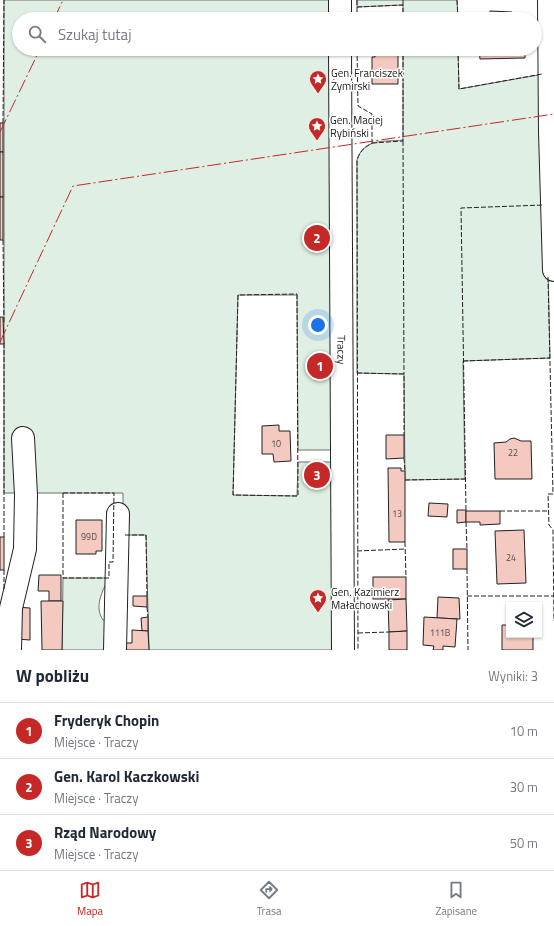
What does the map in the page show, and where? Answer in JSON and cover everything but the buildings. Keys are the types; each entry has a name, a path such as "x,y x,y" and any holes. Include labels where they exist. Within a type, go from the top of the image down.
{"street":[{"path":"340,0 340,12"},
{"path":"549,0 550,132 554,270"},
{"name":"Traczy","path":"340,56 343,650"},
{"path":"10,650 12,604 25,549 26,495 24,438"},
{"path":"115,650 118,514"}],"green space":[{"path":"4,0 330,0 330,12 12,12 12,56 330,56 333,450 298,450 297,295 238,295 233,495 297,496 298,462 333,462 333,650 149,650 146,535 123,535 123,493 4,493"},
{"path":"357,0 457,0 458,12 403,12 403,5 357,7"},
{"path":"403,56 458,56 459,89 544,74 550,358 463,361 465,479 405,480 404,374 357,373 357,160 364,148 375,142 403,140"},
{"path":"63,578 109,578 100,599 99,610 103,620 110,623 109,650 62,650"}],"fence":[{"path":"3,123 4,0"},
{"path":"357,0 357,12"},
{"path":"403,0 403,5"},
{"path":"457,0 458,12"},
{"path":"357,7 403,5 403,12"},
{"path":"357,56 358,106 372,114 372,143 359,154 357,160 358,650"},
{"path":"372,143 403,141 403,56"},
{"path":"458,56 459,89 542,74"},
{"path":"403,141 404,374"},
{"path":"466,510 461,208 544,205"},
{"path":"3,240 4,324"},
{"path":"548,277 553,494 548,494 549,525 553,530 554,621"},
{"path":"297,294 298,496 233,495 238,295 297,294"},
{"path":"4,342 4,537"},
{"path":"463,361 550,358"},
{"path":"357,373 404,374 404,435"},
{"path":"404,458 405,471"},
{"path":"405,480 465,479"},
{"path":"63,493 114,493 113,562 109,562 109,578 63,578 63,493"},
{"path":"500,511 548,511"},
{"path":"466,522 467,549"},
{"path":"125,535 146,535 147,596"},
{"path":"405,542 406,577"},
{"path":"357,551 405,549"},
{"path":"467,569 468,650"},
{"path":"4,570 4,590"},
{"path":"467,596 554,596"},
{"path":"147,607 148,617"},
{"path":"358,633 389,632"}],"power":[{"path":"57,12 63,0"},
{"path":"0,132 37,56"},
{"path":"0,342 73,186 554,114"}],"place":[{"name":"Gen. Franciszek Żymirski","path":"318,94"},
{"name":"Gen. Maciej Rybiński","path":"317,141"},
{"name":"Gen. Karol Kaczkowski","path":"317,238"},
{"name":"Fryderyk Chopin","path":"320,366"},
{"name":"Rząd Narodowy","path":"317,475"},
{"name":"Gen. Kazimierz Małachowski","path":"318,613"}]}
